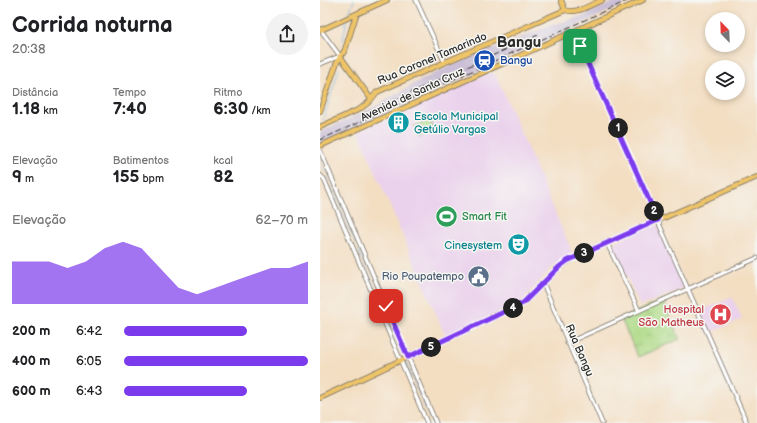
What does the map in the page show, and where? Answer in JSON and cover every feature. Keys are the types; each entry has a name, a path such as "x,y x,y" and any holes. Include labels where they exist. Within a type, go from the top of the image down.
{"main road":[{"path":"320,30 387,0"},
{"path":"561,0 565,10"},
{"name":"Rua Coronel Tamarindo","path":"320,127 360,109 377,92 565,10 580,10 602,0"},
{"name":"Avenida de Santa Cruz","path":"320,146 643,0"},
{"path":"320,111 340,56 345,50 353,16"},
{"path":"340,56 371,99"},
{"path":"320,398 523,303 559,267 577,256 757,177"}],"street":[{"path":"416,0 445,63"},
{"path":"320,30 340,56 320,64"},
{"path":"574,31 747,423"},
{"path":"320,150 404,359 427,423"},
{"path":"321,175 404,359 436,423"},
{"path":"607,242 639,311"},
{"path":"567,343 757,258"},
{"name":"Rua Bangu","path":"543,283 602,423"}],"shaded area":[{"path":"618,0 634,0 320,144 320,132 376,106 415,83 481,51 498,47 545,27 585,15"},
{"path":"490,72 496,75 572,252 570,256 553,266 520,303 448,336 445,335 359,133 361,130"},
{"path":"653,225 658,225 684,285 682,289 640,306 612,244"},
{"name":"Hospital São Matheus","path":"732,297 742,319 708,334 698,312"}],"green space":[{"path":"430,120 434,130 419,137 414,126"},
{"path":"663,300 680,339 638,357 621,319"}],"waterway":[{"path":"348,16 354,0"},
{"path":"342,44 347,19"},
{"path":"323,120 339,69"},
{"path":"320,158 356,244"},
{"path":"359,251 403,356"},
{"path":"405,361 432,423"}],"railway":[{"path":"320,140 629,0"},
{"path":"361,115 538,35"}],"place":[{"name":"Bangu","path":"485,60"},
{"name":"Escola Municipal Getúlio Vargas","path":"399,122"},
{"name":"Smart Fit","path":"446,216"},
{"name":"Cinesystem","path":"518,245"},
{"name":"Rio Poupatempo","path":"479,276"},
{"name":"Hospital São Matheus","path":"720,315"}],"district":[{"name":"Bangu","path":"519,42"}],"route":[{"path":"386,306 408,357 523,303 567,261 658,220 580,46"}]}
